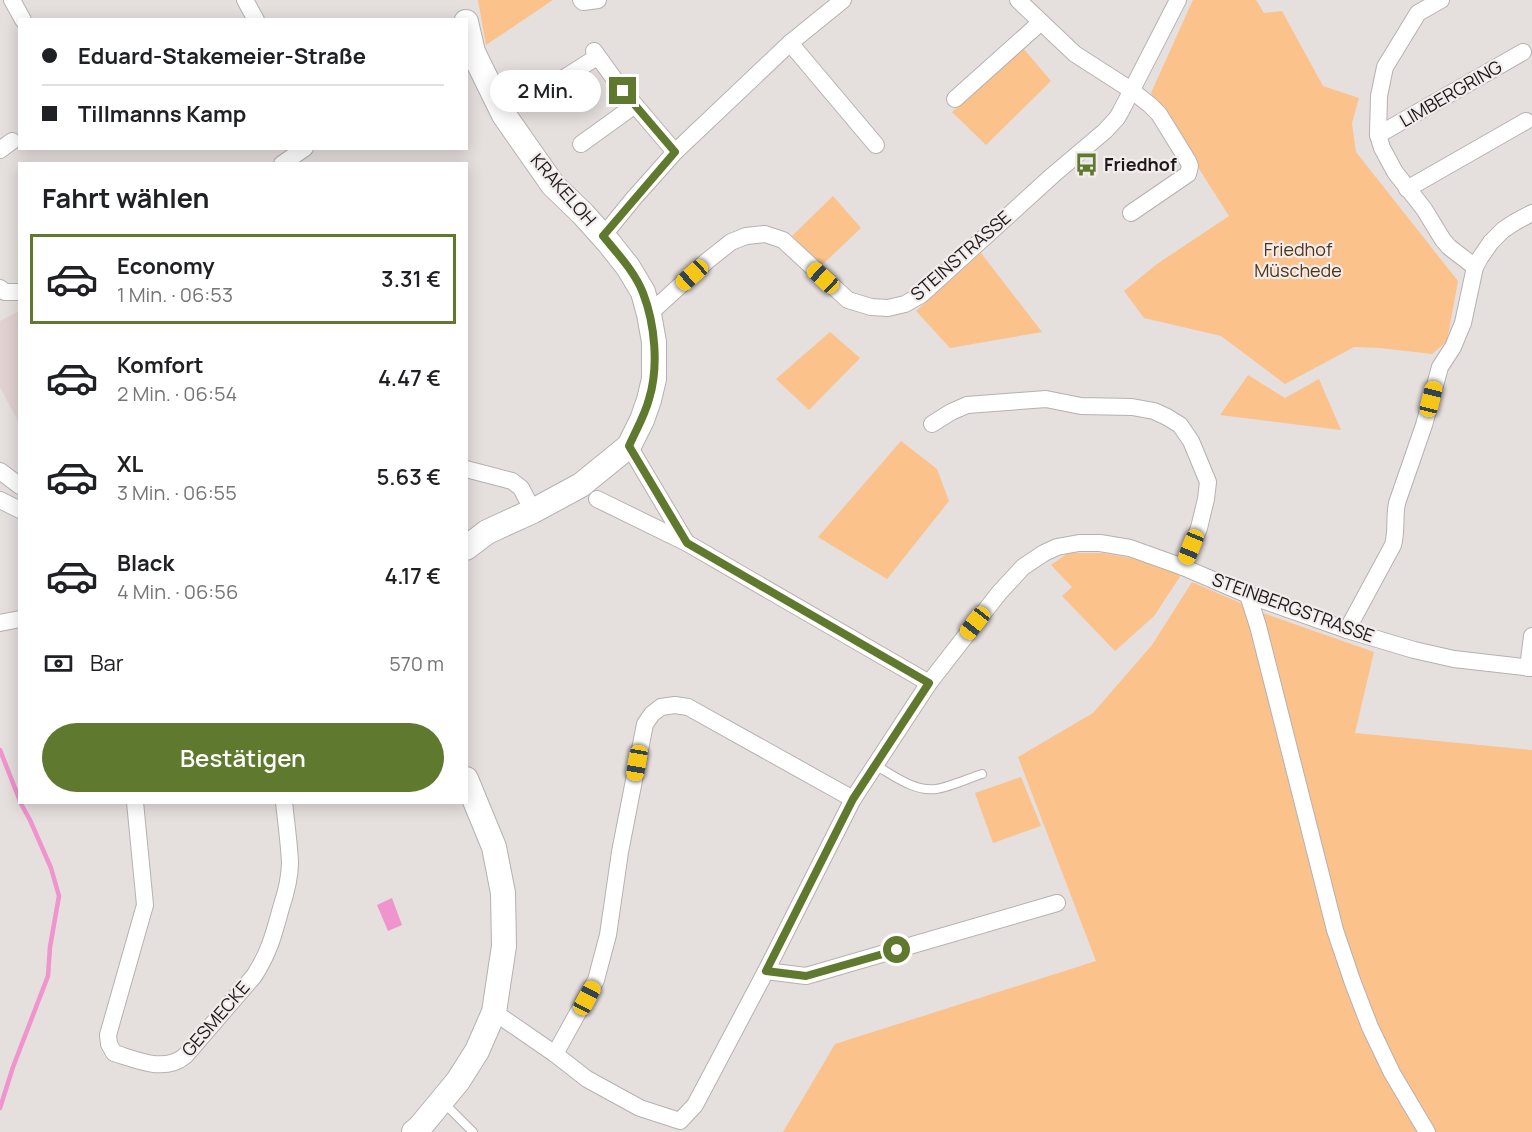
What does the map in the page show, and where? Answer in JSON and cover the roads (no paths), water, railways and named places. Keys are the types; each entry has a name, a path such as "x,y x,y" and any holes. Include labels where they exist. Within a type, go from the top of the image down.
{"street":[{"path":"12,0 23,18"},
{"path":"245,0 255,18"},
{"name":"KRAKELOH","path":"462,0 465,18"},
{"path":"581,0 583,2 598,0"},
{"path":"603,236 675,152 790,44 843,0"},
{"path":"1018,0 1075,54 1131,90 1159,114 1190,166 1188,174 1131,213"},
{"name":"STEINSTRASSE","path":"649,314 706,261 731,242 747,236 765,234 783,240 848,300 880,308 905,304 921,295 1053,175 1106,131 1117,118 1178,0"},
{"name":"LIMBERGRING","path":"1441,0 1418,13 1385,67 1379,96 1378,135 1395,172 1424,209 1443,240 1449,248 1475,267"},
{"path":"955,99 1041,22"},
{"name":"KRAKELOH","path":"468,37 470,53 504,115 532,157 554,185 603,236 628,267 643,292 654,342 654,379 649,400 629,446 581,485 487,532 468,546"},
{"path":"790,44 876,145"},
{"name":"LIMBERGRING","path":"1378,135 1524,52"},
{"path":"545,90 595,54 675,152"},
{"path":"581,144 635,105"},
{"path":"1407,189 1526,121"},
{"path":"1347,630 1393,545 1397,503 1425,425 1440,367 1461,330 1475,267 1484,251 1496,237 1515,222 1532,213"},
{"path":"0,288 5,292 18,292"},
{"path":"932,424 967,405 1046,399 1081,406 1132,407 1154,411 1167,417 1180,425 1191,441 1208,482 1199,528 1183,567"},
{"path":"629,446 687,543"},
{"path":"468,470 512,481 521,488 533,511"},
{"path":"0,471 18,484"},
{"path":"597,499 687,543 929,683"},
{"path":"0,500 18,509"},
{"name":"STEINBERGSTRASSE","path":"555,1054 587,1079 640,1108 680,1121 695,1106 853,799 874,765 929,683 1007,584 1023,567 1048,551 1079,543 1100,543 1130,548 1183,567 1248,595 1347,630 1433,655 1530,668"},
{"path":"1248,595 1258,626 1335,930 1370,1027 1383,1055 1427,1132"},
{"path":"0,623 18,618"},
{"path":"1530,668 1532,636"},
{"path":"494,1012 555,1054 596,980 608,935 620,852 645,724 652,714 662,707 675,705 688,707 853,799"},
{"path":"414,1132 458,1081 477,1051 494,1012 504,946 503,893 494,847 468,784"},
{"name":"GESMECKE","path":"135,804 145,905 108,1035 109,1044 114,1053 155,1065 178,1062 185,1056 254,976 263,961 270,946 289,875 290,862 284,804"},
{"path":"766,971 806,976 1057,903"}],"lane":[{"path":"874,765 919,788 936,789 982,774"},
{"path":"442,1101 473,1132"}],"waterway":[{"path":"0,750 18,796"},
{"path":"0,1108 48,976 50,947 59,896 51,868 21,804"}],"place":[{"name":"Friedhof","path":"1086,165"}],"park label":[{"name":"Friedhof Müschede","path":"1298,260"}]}
